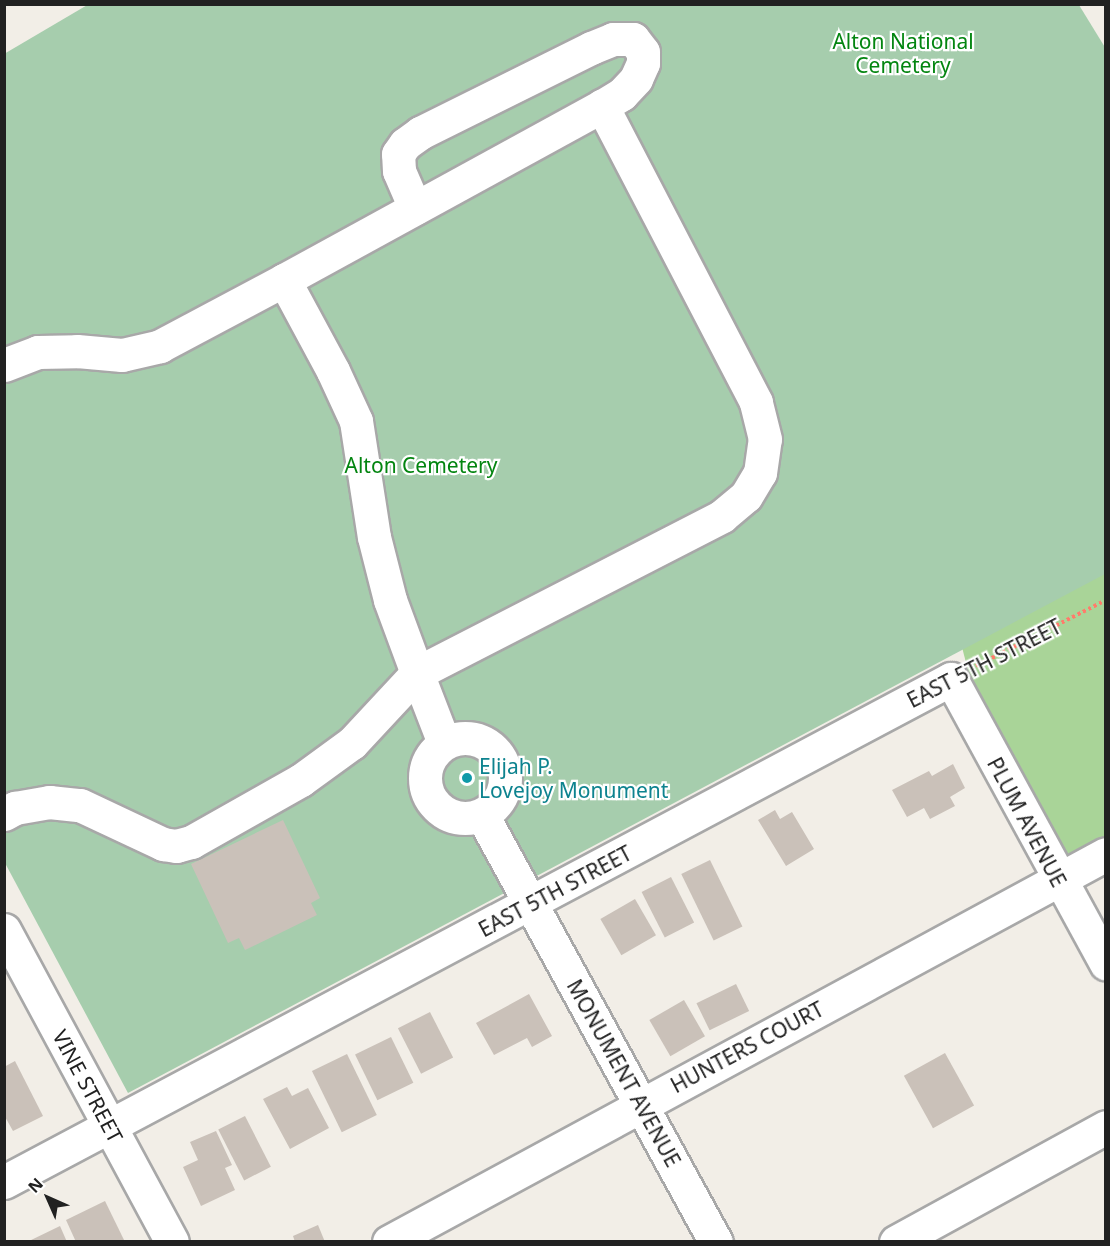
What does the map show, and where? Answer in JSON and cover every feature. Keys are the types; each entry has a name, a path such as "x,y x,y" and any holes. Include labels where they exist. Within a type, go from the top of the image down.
{"street":[{"path":"4,365 38,352 77,351 122,356 160,346 284,280 602,106 622,94 636,80 643,63 643,52 633,39 613,39 420,133 405,144 398,154 399,171 415,208"},
{"path":"4,814 15,808 50,802 80,805 163,844 176,846 190,842 301,780 352,743 417,673 722,516 746,496 760,473 765,440 756,402 602,106"},
{"path":"284,280 333,371 356,421 374,537 390,600 444,743"},
{"name":"PLUM AVENUE","path":"951,679 1058,879 1106,963"},
{"name":"EAST 5TH STREET","path":"4,1182 532,904 951,679"},
{"path":"456,738 475,739 493,748 501,758 505,771 501,797 493,807 482,814 469,818 449,815 432,803 426,791 424,777 426,764 433,752 444,743 456,738"},
{"name":"MONUMENT AVENUE","path":"482,814 716,1242"},
{"name":"HUNTERS COURT","path":"389,1242 1106,854"},
{"name":"VINE STREET","path":"4,930 172,1242"},
{"path":"896,1242 1106,1127"}],"path":[{"name":"EAST 5TH STREET","path":"951,679 1106,600"}],"green space":[{"name":"Alton Cemetery","path":"89,4 1079,5 1106,49 1105,574 128,1093 5,863 4,54"},
{"path":"1105,479 1105,843 1067,863 971,682 956,624"}],"building":[{"path":"953,764 965,788 950,797 955,806 930,819 924,808 907,817 892,790 929,771 932,776"},
{"path":"775,810 780,819 792,812 814,849 786,866 758,820"},
{"path":"283,820 320,898 311,903 317,915 245,950 239,938 228,943 191,864"},
{"path":"710,860 742,927 714,941 681,874"},
{"path":"671,877 694,922 665,937 642,892"},
{"path":"635,899 656,935 621,955 600,919"},
{"path":"736,984 749,1011 710,1030 696,1003"},
{"path":"529,994 552,1036 532,1047 527,1038 494,1055 476,1023"},
{"path":"684,1000 705,1036 670,1056 649,1020"},
{"path":"430,1012 453,1057 421,1074 398,1028"},
{"path":"391,1037 413,1083 377,1100 355,1055"},
{"path":"945,1053 974,1105 933,1128 904,1076"},
{"path":"347,1054 377,1115 342,1132 312,1071"},
{"path":"15,1061 43,1116 13,1131 4,1115 4,1067"},
{"path":"287,1087 292,1096 308,1088 329,1128 290,1149 263,1099"},
{"path":"245,1116 271,1167 244,1180 218,1130"},
{"path":"216,1131 232,1165 225,1168 235,1190 201,1206 183,1167 198,1160 190,1142"},
{"path":"105,1201 125,1242 76,1242 66,1220"},
{"path":"318,1225 325,1242 295,1242 293,1236"},
{"path":"60,1226 67,1242 27,1242"}],"place":[{"name":"Elijah P. Lovejoy Monument","path":"467,778"}],"park label":[{"name":"Alton National Cemetery","path":"903,53"}]}
